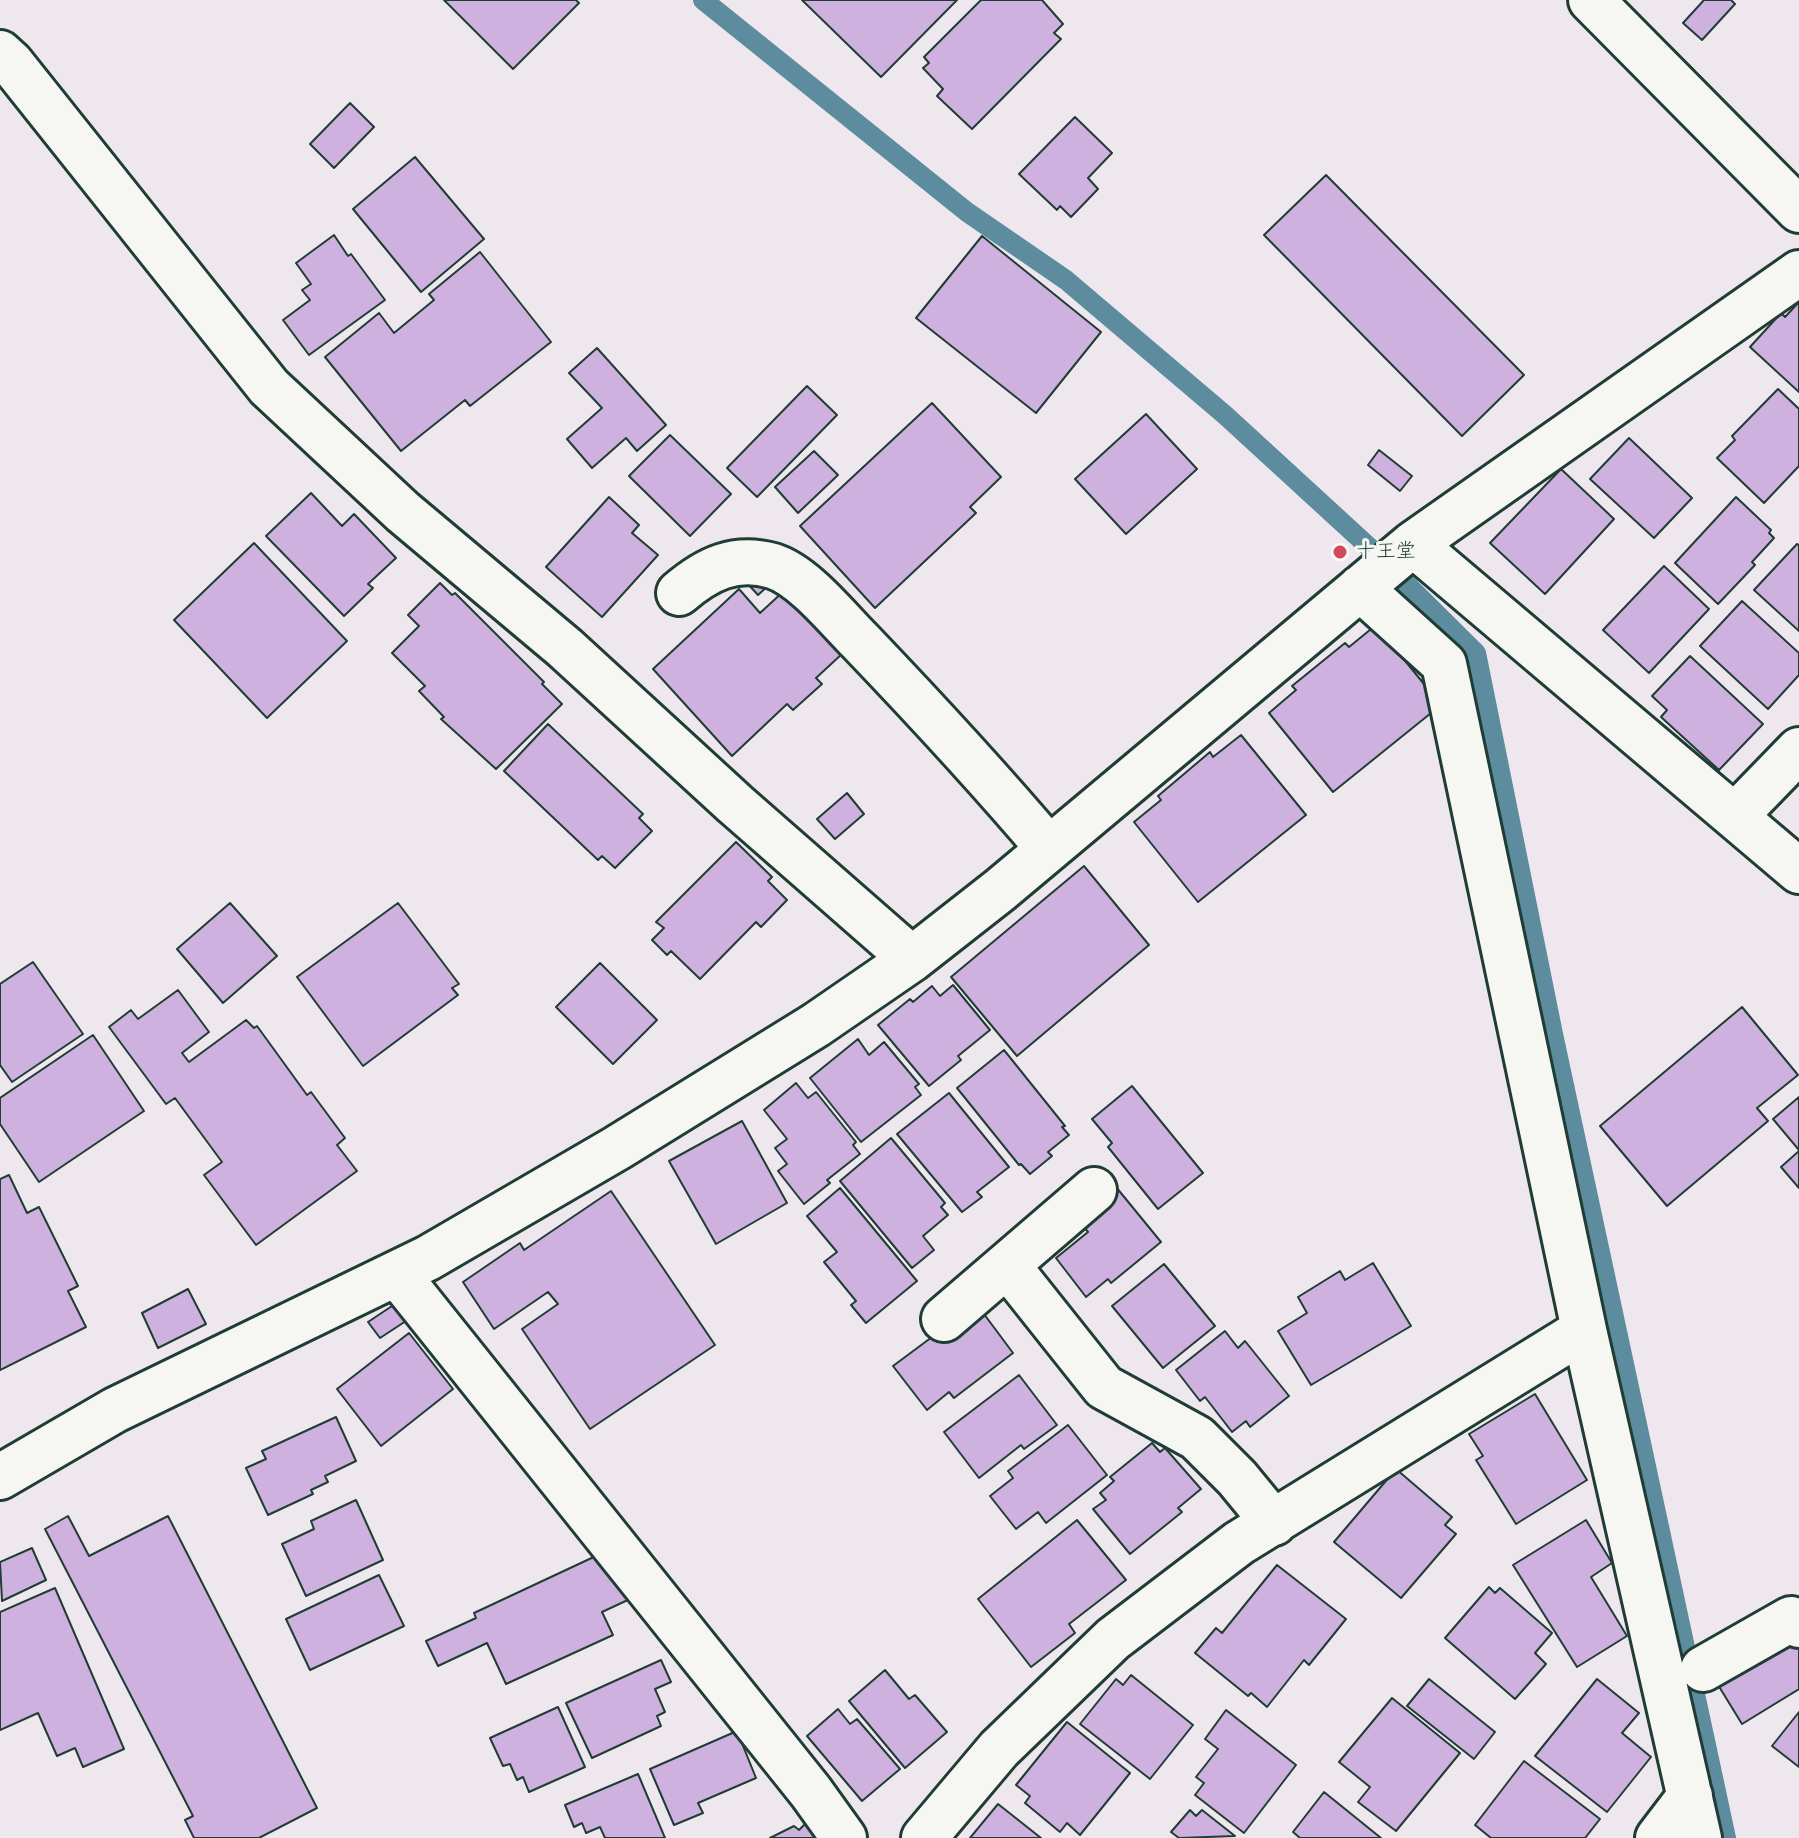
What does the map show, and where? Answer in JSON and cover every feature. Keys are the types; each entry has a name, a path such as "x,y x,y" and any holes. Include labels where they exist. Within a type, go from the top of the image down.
{"street":[{"path":"1591,0 1799,210"},
{"path":"0,53 269,387 403,512 565,648 735,804 912,959"},
{"path":"0,1477 115,1410 442,1250 630,1140 816,1025 912,959 1049,849 1386,566 1799,273"},
{"path":"679,593 700,575 727,563 751,561 777,567 803,584 922,706 1049,849"},
{"path":"1386,566 1735,816 1799,871"},
{"path":"1386,566 1444,664 1584,1330 1699,1838"},
{"path":"1735,816 1799,750"},
{"path":"944,1319 1094,1190"},
{"path":"1007,1265 1104,1387 1197,1438 1237,1478 1274,1523"},
{"path":"397,1274 811,1792 844,1838"},
{"path":"924,1838 999,1749 1113,1639 1239,1543 1584,1330"},
{"path":"1703,1669 1791,1619 1799,1625"},
{"path":"1658,1838 1690,1796"}],"building":[{"path":"444,0 576,0 579,3 513,69"},
{"path":"802,0 957,0 881,77"},
{"path":"981,0 1042,0 1063,24 1054,33 1061,39 972,129 937,96 943,89 923,68 929,63 924,57"},
{"path":"1704,0 1731,0 1735,4 1702,40 1683,23"},
{"path":"350,103 374,127 334,168 310,144"},
{"path":"1075,117 1112,153 1088,178 1098,189 1071,217 1060,206 1057,210 1019,174"},
{"path":"415,157 484,239 421,292 353,209"},
{"path":"1326,175 1524,375 1462,436 1264,235"},
{"path":"334,235 385,300 309,355 283,320 310,300 302,290 311,284 296,263"},
{"path":"982,236 1101,332 1036,413 916,318"},
{"path":"480,252 551,342 470,406 465,400 401,451 325,357 379,313 394,333 434,300 429,294"},
{"path":"1799,302 1799,392 1750,347 1781,313 1785,317"},
{"path":"597,348 666,425 637,451 626,438 592,468 567,439 602,408 569,373"},
{"path":"807,386 837,415 757,497 727,468"},
{"path":"1778,389 1799,409 1799,466 1764,503 1717,458 1735,440 1732,436"},
{"path":"932,403 1001,477 970,507 976,513 875,608 800,526"},
{"path":"1146,414 1197,469 1126,534 1075,479"},
{"path":"670,435 731,494 690,536 629,476"},
{"path":"1629,438 1692,498 1654,538 1590,479"},
{"path":"1379,450 1412,476 1400,491 1368,465"},
{"path":"814,451 838,475 798,513 775,487"},
{"path":"1561,469 1614,519 1545,594 1490,543"},
{"path":"311,493 342,526 354,514 396,558 368,584 373,588 344,616 266,536"},
{"path":"609,497 639,525 632,533 658,555 602,617 546,567"},
{"path":"1736,497 1771,530 1769,533 1774,538 1752,562 1755,565 1718,604 1675,563"},
{"path":"254,543 347,641 267,718 174,620"},
{"path":"1799,545 1799,631 1754,590"},
{"path":"1664,566 1709,609 1649,673 1603,630"},
{"path":"440,583 452,595 455,593 562,704 496,769 441,719 444,717 419,691 425,686 392,653 419,626 408,615"},
{"path":"747,583 769,585 758,595"},
{"path":"739,589 760,613 785,590 843,653 816,678 822,684 793,710 787,704 732,756 653,669"},
{"path":"1742,601 1799,653 1799,675 1768,709 1700,646"},
{"path":"1376,625 1441,705 1333,792 1269,713 1296,690 1292,686 1345,643 1349,647"},
{"path":"1690,656 1763,724 1719,770 1661,717 1667,710 1652,696"},
{"path":"548,724 643,814 639,818 652,831 615,868 602,856 598,860 504,771"},
{"path":"1241,735 1306,815 1198,902 1134,822 1161,800 1158,796 1210,752 1213,757"},
{"path":"847,793 864,814 835,839 817,819"},
{"path":"736,842 772,877 768,881 787,900 761,927 756,922 700,979 671,951 667,955 652,940 664,928 656,922"},
{"path":"1084,866 1149,945 1017,1056 951,977"},
{"path":"230,903 277,956 223,1003 177,949"},
{"path":"398,903 459,984 452,988 458,995 363,1066 297,977"},
{"path":"33,962 83,1034 12,1082 0,1065 0,984"},
{"path":"600,963 657,1020 613,1064 556,1007"},
{"path":"953,985 990,1030 958,1056 961,1060 929,1086 878,1025 932,986 940,996"},
{"path":"178,990 209,1032 182,1053 189,1062 246,1020 254,1028 257,1026 307,1095 311,1092 345,1138 337,1145 357,1171 256,1245 204,1175 222,1162 175,1098 166,1104 109,1027 131,1010 138,1019"},
{"path":"1742,1007 1798,1075 1757,1108 1768,1121 1667,1206 1600,1126"},
{"path":"93,1035 144,1111 39,1182 0,1124 0,1098"},
{"path":"858,1039 869,1055 884,1042 919,1084 915,1087 921,1095 861,1142 810,1078"},
{"path":"1004,1050 1069,1135 1048,1152 1052,1156 1030,1174 1019,1165 957,1088"},
{"path":"796,1083 808,1098 816,1092 856,1142 853,1145 860,1154 827,1180 830,1183 804,1204 778,1171 787,1164 775,1148 787,1139 764,1110"},
{"path":"1132,1086 1203,1173 1158,1209 1108,1147 1112,1143 1092,1119"},
{"path":"949,1093 1009,1167 977,1192 982,1197 962,1212 897,1134"},
{"path":"1799,1097 1799,1150 1773,1119"},
{"path":"742,1121 787,1203 716,1244 669,1161"},
{"path":"891,1138 945,1203 941,1207 948,1215 923,1236 934,1250 912,1268 840,1181"},
{"path":"1799,1151 1799,1188 1781,1167"},
{"path":"9,1175 27,1213 39,1207 78,1286 68,1291 86,1327 0,1370 0,1179"},
{"path":"1116,1187 1161,1242 1111,1283 1108,1279 1086,1297 1056,1258 1088,1232 1077,1219"},
{"path":"840,1188 917,1281 866,1323 851,1305 856,1301 824,1262 837,1252 807,1216"},
{"path":"611,1191 715,1345 590,1429 522,1329 558,1304 548,1292 494,1329 463,1282 520,1243 524,1250"},
{"path":"1373,1263 1411,1326 1311,1385 1278,1331 1307,1313 1298,1297 1340,1271 1345,1280"},
{"path":"1164,1264 1215,1326 1163,1368 1112,1306"},
{"path":"188,1289 206,1324 158,1348 142,1313"},
{"path":"395,1304 406,1321 380,1338 368,1322"},
{"path":"984,1314 1013,1353 954,1398 949,1392 927,1410 893,1366 932,1337 937,1342 945,1336 949,1341"},
{"path":"1225,1331 1238,1348 1245,1341 1289,1396 1250,1427 1246,1421 1232,1432 1205,1397 1200,1401 1176,1370"},
{"path":"409,1333 453,1389 381,1446 337,1389"},
{"path":"1019,1375 1057,1425 1024,1449 1021,1445 979,1478 944,1432"},
{"path":"1535,1394 1587,1480 1516,1524 1476,1460 1483,1456 1469,1434"},
{"path":"336,1417 356,1461 325,1476 328,1482 311,1490 313,1494 268,1515 246,1468 266,1459 262,1451"},
{"path":"1068,1425 1107,1475 1046,1523 1038,1512 1016,1529 990,1496 1013,1478 1008,1471"},
{"path":"1152,1443 1160,1452 1165,1448 1201,1489 1178,1508 1182,1512 1130,1554 1093,1509 1106,1500 1100,1493 1114,1481 1110,1477"},
{"path":"1396,1469 1452,1517 1445,1525 1456,1534 1401,1598 1334,1542"},
{"path":"356,1500 383,1560 306,1596 282,1544 314,1529 311,1521"},
{"path":"68,1516 89,1556 168,1516 317,1808 259,1838 194,1838 185,1820 193,1816 45,1529"},
{"path":"1077,1520 1126,1580 1069,1624 1075,1633 1031,1667 978,1599"},
{"path":"1586,1520 1612,1563 1591,1577 1627,1636 1577,1667 1513,1565"},
{"path":"32,1548 46,1580 2,1601 0,1562"},
{"path":"598,1555 630,1599 602,1612 613,1635 506,1684 487,1643 438,1666 426,1641 476,1618 474,1613"},
{"path":"1277,1565 1346,1619 1309,1665 1304,1660 1267,1707 1251,1693 1248,1696 1195,1653 1216,1628 1222,1633"},
{"path":"379,1575 404,1626 310,1670 286,1619"},
{"path":"1489,1587 1495,1593 1500,1588 1552,1633 1535,1653 1546,1664 1515,1699 1445,1638"},
{"path":"55,1588 124,1749 83,1767 75,1748 57,1756 38,1713 0,1730 0,1612"},
{"path":"1799,1640 1799,1689 1742,1724 1715,1680"},
{"path":"661,1660 671,1682 655,1689 665,1712 657,1716 661,1726 592,1758 566,1703"},
{"path":"885,1670 909,1699 915,1695 947,1732 905,1768 849,1701"},
{"path":"1131,1675 1193,1725 1150,1779 1080,1724 1116,1679 1123,1685"},
{"path":"1429,1679 1495,1732 1474,1759 1407,1706"},
{"path":"1597,1679 1639,1713 1622,1733 1651,1757 1607,1812 1535,1756"},
{"path":"1392,1698 1460,1753 1396,1831 1358,1802 1370,1787 1339,1762"},
{"path":"558,1707 585,1767 529,1792 523,1777 517,1780 510,1764 503,1766 490,1738"},
{"path":"838,1709 850,1724 857,1719 900,1769 862,1801 807,1736"},
{"path":"1226,1710 1296,1765 1244,1833 1195,1795 1204,1783 1196,1777 1218,1749 1205,1739"},
{"path":"1799,1712 1799,1767 1772,1746"},
{"path":"1067,1722 1130,1773 1080,1835 1067,1823 1060,1832 1025,1803 1030,1796 1016,1785"},
{"path":"737,1731 756,1778 698,1803 703,1813 674,1825 650,1769"},
{"path":"1524,1761 1600,1819 1585,1838 1491,1838 1475,1825"},
{"path":"638,1774 665,1838 605,1838 600,1827 586,1833 582,1823 574,1827 565,1805"},
{"path":"1324,1792 1381,1838 1300,1838 1293,1832"},
{"path":"998,1804 1041,1838 970,1838"},
{"path":"1190,1810 1196,1816 1202,1810 1235,1836 1179,1838 1171,1832"},
{"path":"805,1824 822,1838 770,1838 794,1826 799,1830"}],"waterway":[{"path":"703,0 967,212 1066,280 1225,415 1370,548 1476,653 1553,1034 1726,1838"}],"place":[{"name":"十王堂","path":"1340,552"}]}
